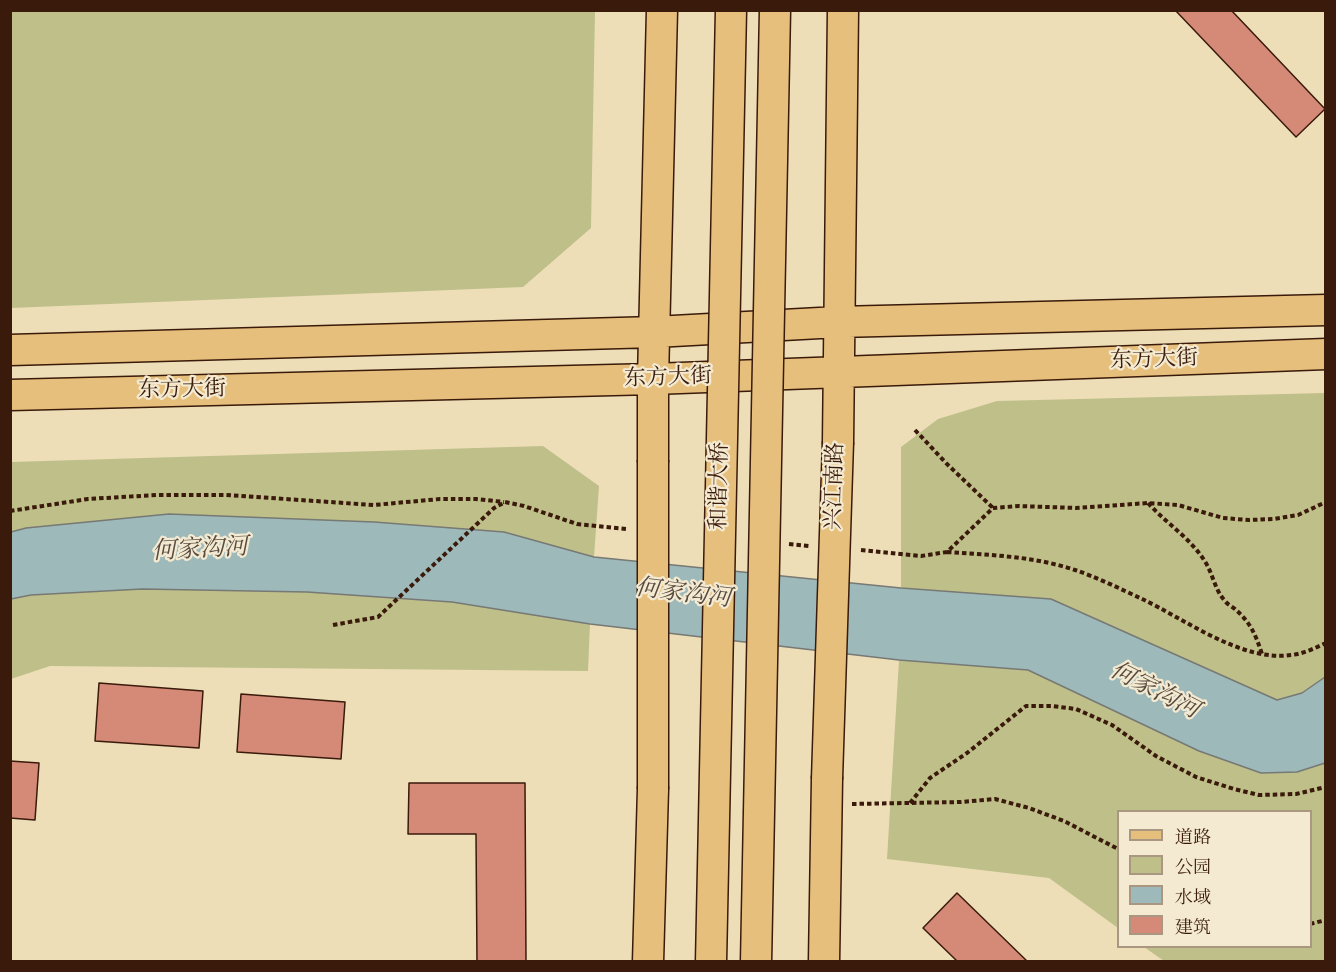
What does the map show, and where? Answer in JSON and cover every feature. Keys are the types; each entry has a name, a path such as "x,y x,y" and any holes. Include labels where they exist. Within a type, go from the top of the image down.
{"main road":[{"path":"648,962 652,789 653,379 662,10"},
{"name":"和谐大桥","path":"711,962 731,10"},
{"name":"和谐大桥","path":"756,962 776,10"},
{"name":"兴江南路","path":"824,962 838,441 843,10"},
{"name":"东方大街","path":"10,350 655,332 838,322 1326,310"},
{"name":"东方大街","path":"10,395 653,379 1326,354"}],"path":[{"path":"915,430 993,508"},
{"path":"10,511 88,499 157,495 226,495 374,505 476,499 524,506 577,524 636,530"},
{"path":"333,625 378,617 494,508 505,502"},
{"path":"947,552 993,508 1019,506 1076,508 1148,503 1178,505 1223,518 1249,520 1298,515 1326,502"},
{"path":"1148,503 1203,557 1212,571 1215,585 1225,602 1249,622 1256,633 1262,654"},
{"path":"778,543 814,546"},
{"path":"849,549 921,556 947,552 1020,557 1076,570 1143,599 1221,639 1262,654 1291,655 1326,643"},
{"path":"910,803 930,778 967,753 1026,706 1076,709 1112,725 1156,756 1196,777 1234,789 1259,795 1296,794 1326,787"},
{"path":"827,792 910,803 994,800 1029,808 1064,821 1117,848"}],"green space":[{"path":"10,11 595,11 591,228 523,287 11,308"},
{"path":"1325,393 1325,677 1302,693 1277,700 1051,599 901,588 901,447 938,419 997,401"},
{"path":"543,446 599,486 594,557 504,532 374,522 169,514 26,528 11,532 11,462"},
{"path":"142,589 307,592 452,602 590,624 588,671 50,666 11,679 11,599 31,595"},
{"path":"899,660 1029,670 1199,751 1261,773 1297,772 1325,763 1325,961 1164,961 1145,948 1312,948 1312,810 1117,810 1117,927 1049,878 887,859"}],"water":[{"name":"何家沟河","path":"169,514 374,522 504,532 594,557 901,588 1051,599 1277,700 1302,693 1325,677 1325,763 1297,772 1261,773 1199,751 1028,670 899,660 590,624 452,602 307,592 142,589 31,595 11,599 11,532 26,528"}],"building":[{"path":"1175,10 1231,10 1325,109 1296,137"},
{"path":"99,683 203,691 199,748 95,741"},
{"path":"241,694 345,702 341,759 237,752"},
{"path":"10,761 39,763 35,820 10,818"},
{"path":"409,783 525,783 526,962 477,962 476,834 408,834"},
{"path":"957,893 1028,962 958,962 923,928"}]}
